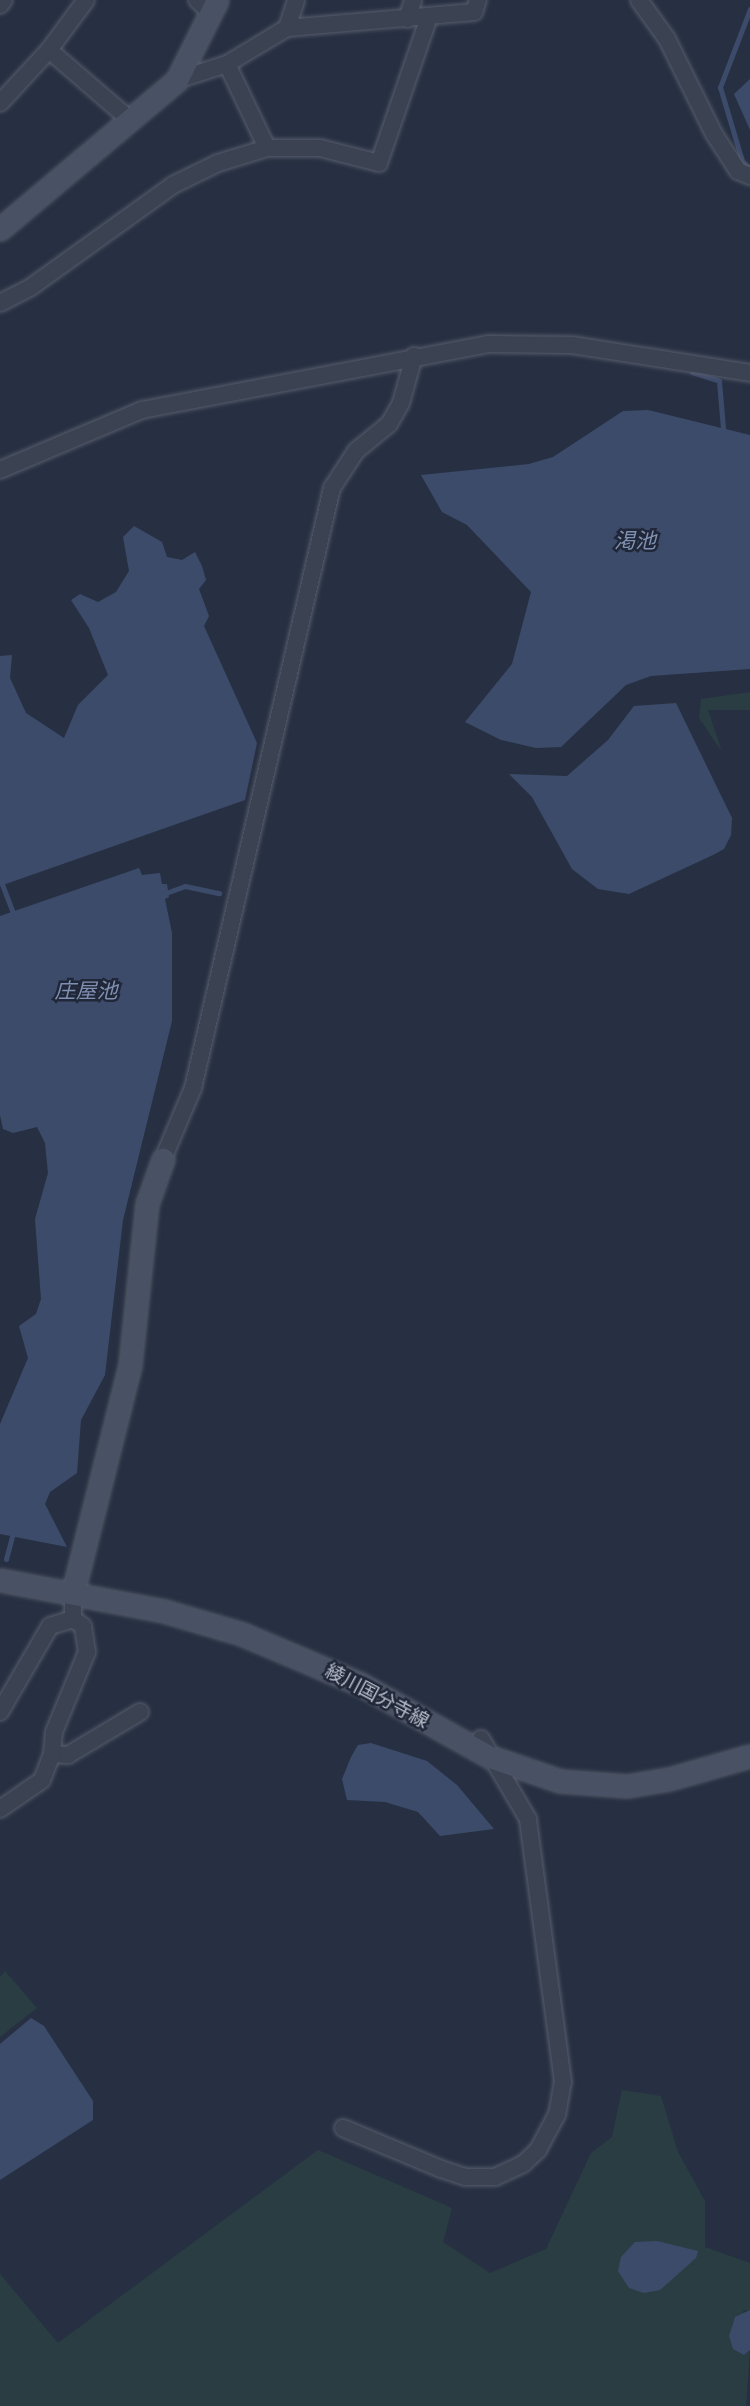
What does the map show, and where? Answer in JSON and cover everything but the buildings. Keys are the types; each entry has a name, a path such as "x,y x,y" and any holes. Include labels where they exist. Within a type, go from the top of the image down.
{"main road":[{"path":"0,229 177,80 208,4"},
{"path":"74,1592 130,1365 147,1204 163,1158"},
{"name":"綾川国分寺線","path":"0,1580 164,1611 300,1656 485,1748 560,1781 627,1786 669,1780 750,1756"}],"street":[{"path":"0,5 4,0"},
{"path":"0,103 49,50 86,0"},
{"path":"286,28 296,0"},
{"path":"407,19 413,0"},
{"path":"177,80 227,64 286,28 474,12 478,0"},
{"path":"639,0 667,39 714,134 738,171 750,176"},
{"path":"0,303 31,287 173,185 218,163 267,148 320,148 379,163 429,17"},
{"path":"49,50 130,120"},
{"path":"227,64 267,148"},
{"path":"0,470 142,410 488,344 572,345 750,373"},
{"path":"163,1158 193,1088 332,488 356,451 389,424 401,403 414,356"},
{"path":"73,1619 74,1592"},
{"path":"0,1713 50,1626 73,1619"},
{"path":"0,1809 42,1780 52,1754 54,1732 88,1652 83,1626 73,1619"},
{"path":"52,1754 68,1755 140,1712"},
{"path":"343,2128 441,2169 466,2176 495,2177 523,2164 538,2150 557,2115 564,2082 528,1819 485,1748"}],"shaded area":[{"path":"750,692 750,710 708,710 722,752 699,718 701,699"},
{"path":"5,1971 37,2008 0,2037 0,1977"},
{"path":"622,2090 661,2096 678,2152 705,2201 705,2247 750,2263 750,2310 743,2311 744,2355 750,2350 746,2406 0,2406 0,2274 58,2343 318,2150 452,2208 443,2242 490,2273 546,2249 591,2153 612,2137"}],"water":[{"path":"750,79 750,130 734,94"},
{"name":"渇池","path":"648,410 750,435 750,669 651,676 626,685 561,747 536,748 501,740 465,722 512,664 531,592 467,525 442,512 421,475 529,464 553,457 623,411"},
{"path":"134,526 162,542 167,557 182,560 195,552 202,566 206,580 199,589 209,616 204,626 257,743 245,800 0,886 0,656 12,655 10,678 26,713 64,738 78,705 108,675 89,628 71,600 80,594 98,602 116,592 129,571 123,537"},
{"path":"676,703 732,818 731,835 724,849 629,894 598,889 572,869 532,797 509,774 567,776 608,740 634,706"},
{"name":"庄屋池","path":"139,868 142,875 160,873 162,884 167,884 169,897 165,899 172,933 172,1021 123,1220 105,1375 81,1420 77,1473 50,1492 45,1504 67,1547 0,1534 0,1424 28,1358 19,1326 36,1314 41,1299 35,1219 48,1173 45,1143 37,1127 13,1133 3,1129 0,1115 0,916"},
{"path":"371,1743 427,1761 457,1785 494,1829 440,1836 418,1812 385,1802 347,1800 342,1779 351,1757 358,1745"},
{"path":"31,2018 44,2026 93,2101 93,2120 0,2180 0,2044"},
{"path":"657,2241 698,2251 696,2258 660,2290 644,2293 629,2288 618,2271 621,2257 635,2242"},
{"path":"750,2310 750,2350 744,2355 733,2349 729,2336 735,2317"}],"waterway":[{"path":"750,9 720,87 742,161 750,169"},
{"path":"692,372 719,381 723,429"},
{"path":"0,879 15,918"},
{"path":"163,894 185,886 219,893"},
{"path":"6,1559 13,1532"}]}
